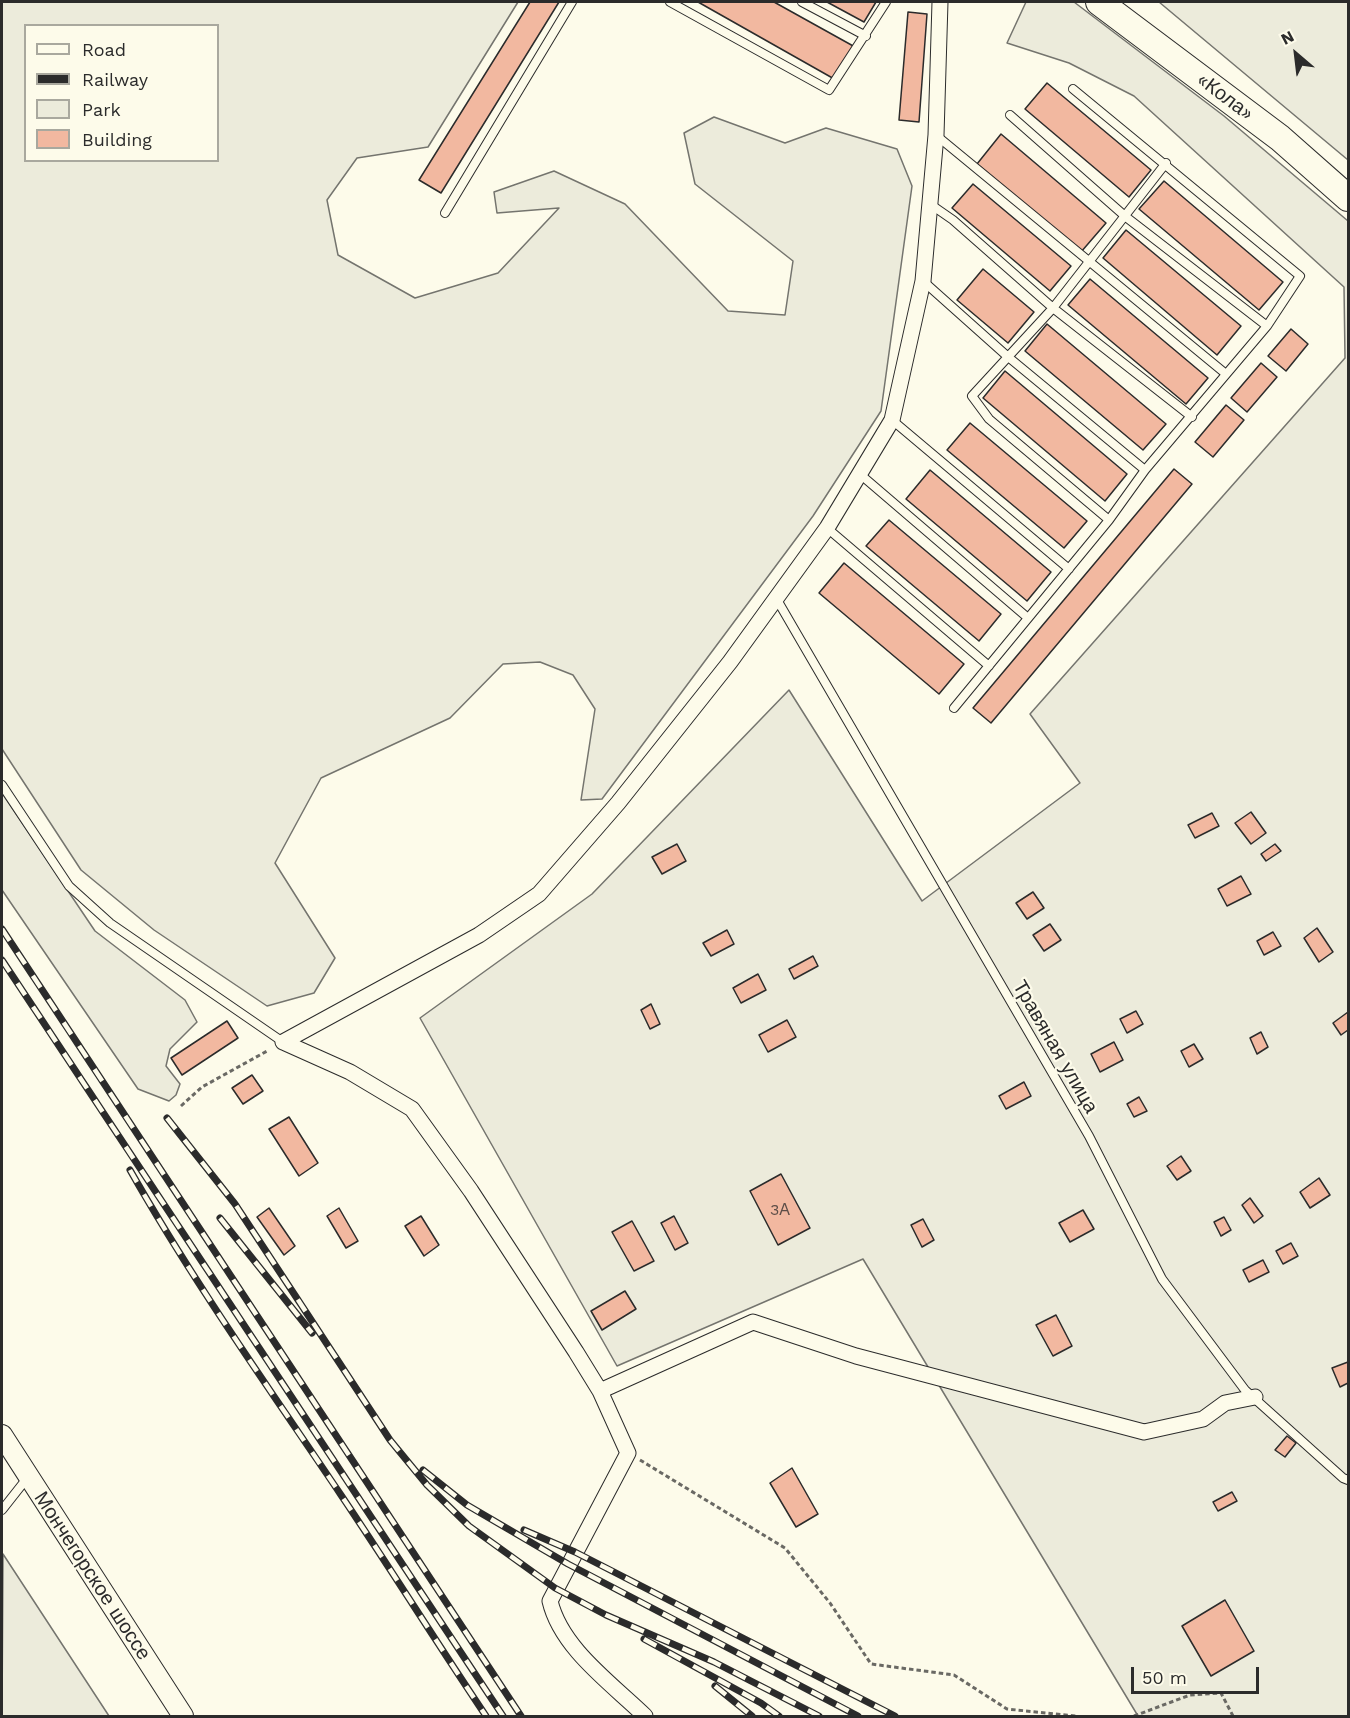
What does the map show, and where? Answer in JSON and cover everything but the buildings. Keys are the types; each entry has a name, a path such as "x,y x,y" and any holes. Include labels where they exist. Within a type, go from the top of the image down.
{"highway":[{"name":"«Кола»","path":"1099,2 1280,138 1348,198"}],"street":[{"path":"284,1042 480,934 539,894 618,803 730,662 775,596 827,528 861,475 892,420 923,281 936,135 940,2"},
{"path":"284,1042 350,1072 412,1109 471,1191 600,1391 628,1453 550,1601 553,1614 570,1642 645,1716"},
{"path":"600,1391 753,1322 856,1356 1144,1432 1203,1419 1225,1402 1255,1397"},
{"name":"Мончегорское шоссе","path":"2,1435 183,1716"}],"lane":[{"path":"445,213 572,2"},
{"path":"670,2 829,90 886,2"},
{"path":"802,2 866,36"},
{"path":"954,708 1109,520 1145,470 1267,326 1300,276 1167,163 1073,89"},
{"path":"1010,115 1126,217 1267,326"},
{"path":"936,135 1089,263 1227,374"},
{"path":"1109,520 989,419 972,396 1053,308 1167,163"},
{"path":"930,204 952,220 1053,308 1192,417"},
{"path":"923,281 1007,356 1145,470"},
{"path":"892,420 1069,569"},
{"path":"861,475 1028,618"},
{"path":"827,528 989,666"},
{"name":"Травяная улица","path":"775,596 1089,1136 1162,1279 1245,1390 1348,1480"},
{"path":"2,785 69,885 110,922 284,1042"},
{"path":"2,1510 28,1477"}],"path":[{"path":"181,1106 202,1087 284,1042"},
{"path":"628,1453 785,1548 830,1603 871,1664 954,1676 1007,1708 1076,1716"},
{"path":"1134,1716 1190,1695 1221,1693 1233,1716"}],"green space":[{"path":"2,2 518,2 428,147 357,158 327,200 338,255 415,298 498,273 559,208 497,213 494,192 554,171 625,204 728,311 785,315 793,261 695,184 684,133 714,117 785,143 826,128 897,149 912,186 881,411 813,516 602,799 581,800 595,709 573,675 540,662 503,664 450,718 321,778 275,863 335,958 314,993 267,1006 154,930 81,870 2,749"},
{"path":"1026,2 1074,2 1224,116 1348,221 1348,1716 1138,1716 863,1259 617,1366 420,1018 592,894 789,690 922,901 1080,783 1030,714 1345,358 1344,287 1134,96 1069,63 1007,43"},
{"path":"1159,2 1348,2 1348,160"},
{"path":"2,793 95,931 185,1000 197,1022 170,1049 166,1066 180,1084 176,1095 169,1101 138,1089 2,890"},
{"path":"3,1554 109,1716 2,1716"}],"railway":[{"path":"2,929 521,1716"},
{"path":"2,960 503,1716"},
{"path":"167,1118 235,1204 390,1440 427,1485 469,1526 555,1588 606,1615 714,1662 819,1716"},
{"path":"130,1170 206,1294 486,1716"},
{"path":"220,1218 312,1333"},
{"path":"423,1470 467,1505 568,1564 858,1716"},
{"path":"524,1530 575,1552 895,1716"},
{"path":"644,1639 761,1703 779,1716"},
{"path":"715,1686 752,1716"}]}
